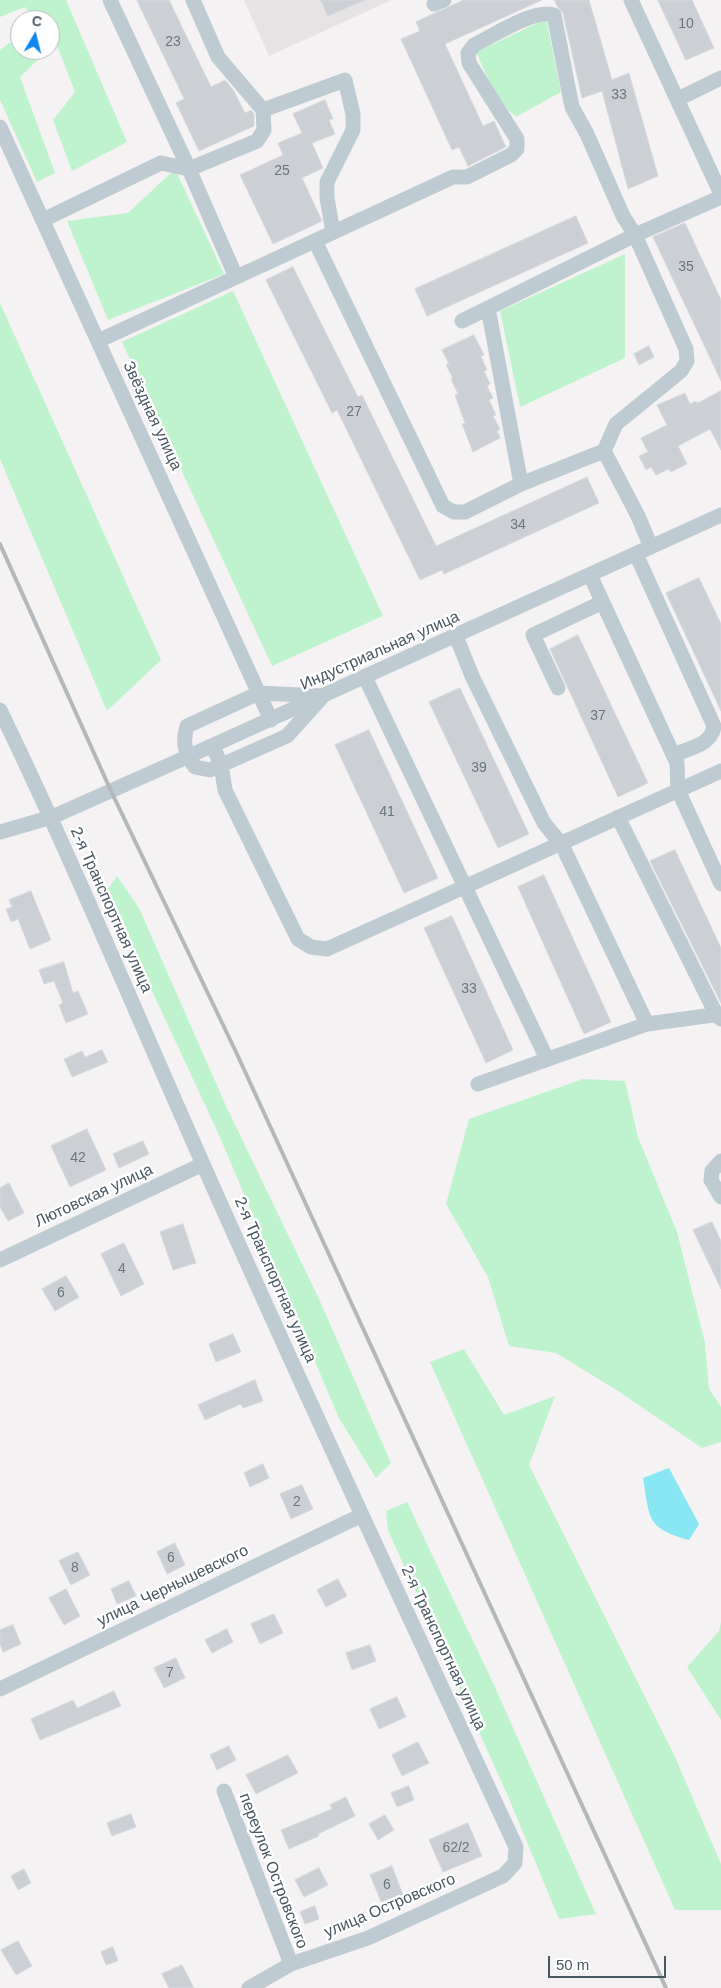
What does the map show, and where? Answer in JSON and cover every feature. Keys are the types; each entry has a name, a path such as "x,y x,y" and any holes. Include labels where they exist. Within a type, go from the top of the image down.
{"street":[{"path":"110,0 189,169 236,277"},
{"path":"43,220 161,163 189,169 257,140 264,130 263,110 218,57 193,0"},
{"path":"462,321 635,235 721,196 632,0"},
{"path":"98,341 315,240 453,177 467,177 498,162 516,149 517,139 469,63 468,53 474,45 534,16 546,13 554,16 572,107 587,134 623,216 635,235 686,349 687,361 681,372 616,424 604,451 521,484 465,512 454,512 443,506 315,240"},
{"path":"678,99 721,78"},
{"path":"263,110 344,80 353,114 352,130 327,182 333,232"},
{"name":"Звёздная улица","path":"0,127 271,720"},
{"path":"488,308 521,484"},
{"path":"604,451 638,516 651,547"},
{"name":"Индустриальная улица","path":"0,832 52,817 187,758 721,515"},
{"path":"636,554 714,726 713,735 708,741 673,755"},
{"path":"590,575 601,603 678,764 678,790 721,884"},
{"path":"558,688 533,635 601,603"},
{"path":"456,636 472,676 544,823 562,844 647,1024"},
{"path":"365,677 547,1059"},
{"path":"259,693 323,696 287,736 210,770 195,767 187,758 183,738 188,726 259,693"},
{"name":"2-я Транспортная улица","path":"0,710 52,817 203,1164 362,1515 516,1847 515,1864"},
{"path":"213,746 221,765 224,790 298,938 312,947 327,950 721,771"},
{"path":"478,1084 647,1024 720,1017 618,817"},
{"path":"721,1162 712,1171 711,1180 721,1197"},
{"name":"Лютовская улица","path":"0,1260 203,1164"},
{"name":"улица Чернышевского","path":"0,1689 362,1515"},
{"name":"переулок Островского","path":"224,1791 290,1964"},
{"name":"улица Островского","path":"249,1988 290,1964 368,1938 503,1876 515,1864"}],"shaded area":[{"path":"244,0 392,0 269,56"}],"green space":[{"path":"0,0 66,0 127,142 72,171 53,120 75,92 60,53 60,10 27,10 25,7 10,10 10,13 0,17"},
{"path":"546,19 561,92 516,117 498,101 476,52"},
{"path":"10,42 10,60 38,60 20,77 55,173 37,182 0,100 0,50"},
{"path":"175,169 224,274 108,320 67,221 128,213"},
{"path":"625,254 625,358 520,407 500,311"},
{"path":"233,291 383,616 272,666 122,342"},
{"path":"0,303 161,660 107,711 0,459"},
{"path":"117,876 139,908 226,1106 319,1299 391,1463 376,1478 339,1418 219,1135 106,892"},
{"path":"583,1079 625,1081 638,1137 677,1232 705,1343 709,1389 721,1407 721,1442 702,1448 618,1391 556,1353 509,1346 488,1277 446,1204 469,1119"},
{"path":"464,1349 504,1415 555,1396 529,1465 675,1757 721,1864 721,1910 675,1910 430,1362"},
{"path":"407,1502 494,1685 596,1914 559,1919 507,1794 388,1530 386,1511"},
{"path":"721,1622 721,1720 687,1667 719,1631"}],"water":[{"path":"669,1468 699,1524 689,1540 675,1536 657,1526 649,1512 643,1478"}],"building":[{"path":"137,0 169,0 211,87 225,80 234,91 245,113 251,110 254,114 254,126 199,151 176,103 184,99"},
{"path":"321,0 365,0 328,16"},
{"path":"464,0 542,0 445,44 483,126 494,121 506,147 468,166 459,147 452,150 401,39 420,31 416,22"},
{"path":"555,0 589,0 612,80 629,73 658,176 628,189 602,91 582,98 563,13"},
{"path":"658,0 692,0 714,48 686,60"},
{"path":"325,100 333,119 329,120 335,134 312,143 323,168 302,178 322,221 273,244 240,175 283,155 278,143 302,133 293,114"},
{"path":"576,216 588,243 427,316 415,289"},
{"path":"685,223 721,300 721,381 653,237"},
{"path":"293,267 358,397 362,395 436,546 587,477 599,503 444,574 442,570 420,580 337,410 332,413 266,280"},
{"path":"474,335 484,355 481,356 487,370 484,371 490,384 487,386 493,398 489,400 496,415 493,416 500,429 497,431 500,438 473,452 462,424 465,423 455,395 458,394 446,365 449,364 442,350"},
{"path":"649,346 654,357 639,365 634,354"},
{"path":"721,391 721,450 710,429 678,446 687,464 671,472 669,469 656,475 651,467 646,470 639,456 648,452 641,438 667,425 657,405 685,393 690,404 696,401 697,403"},
{"path":"699,578 721,624 721,711 666,593"},
{"path":"578,635 648,783 618,797 550,649"},
{"path":"460,688 529,834 498,848 429,702"},
{"path":"369,730 438,878 404,893 335,745"},
{"path":"675,850 721,948 721,1003 650,861"},
{"path":"544,875 611,1022 584,1034 518,887"},
{"path":"31,891 51,940 30,949 18,919 11,922 6,909 12,907 9,900"},
{"path":"452,916 513,1050 486,1063 424,928"},
{"path":"64,962 73,993 78,991 88,1014 66,1023 59,1005 63,1003 54,981 44,984 39,970"},
{"path":"102,1050 108,1062 72,1077 64,1059 82,1051 85,1057"},
{"path":"87,1129 106,1170 70,1187 51,1146"},
{"path":"143,1141 149,1154 119,1168 113,1154"},
{"path":"9,1183 24,1213 8,1221 0,1207 0,1188"},
{"path":"712,1222 721,1241 721,1289 693,1230"},
{"path":"183,1224 196,1263 173,1270 160,1232"},
{"path":"124,1243 144,1284 121,1296 101,1254"},
{"path":"66,1276 79,1297 55,1311 42,1289"},
{"path":"233,1334 241,1352 216,1362 209,1344"},
{"path":"255,1380 263,1401 243,1408 241,1404 205,1420 198,1405"},
{"path":"263,1464 269,1478 250,1487 244,1473"},
{"path":"302,1485 313,1509 291,1519 280,1494"},
{"path":"175,1543 185,1565 167,1574 157,1552"},
{"path":"78,1552 90,1575 71,1585 59,1561"},
{"path":"338,1579 347,1596 326,1607 317,1590"},
{"path":"129,1581 136,1596 117,1604 111,1589"},
{"path":"66,1589 80,1616 64,1625 49,1598"},
{"path":"274,1614 283,1633 260,1644 251,1624"},
{"path":"13,1625 21,1644 3,1652 0,1644 0,1630"},
{"path":"227,1629 233,1642 212,1653 205,1640"},
{"path":"370,1645 376,1661 352,1670 346,1653"},
{"path":"176,1658 185,1678 164,1688 154,1668"},
{"path":"114,1691 121,1706 40,1740 31,1719 73,1700 77,1708"},
{"path":"397,1697 406,1717 379,1729 370,1709"},
{"path":"418,1742 429,1763 402,1776 392,1755"},
{"path":"229,1746 236,1760 217,1770 210,1755"},
{"path":"288,1755 298,1773 256,1794 246,1775"},
{"path":"409,1786 414,1800 397,1807 391,1793"},
{"path":"346,1797 355,1816 318,1834 319,1836 289,1849 281,1830 332,1809 330,1805"},
{"path":"131,1814 136,1827 112,1836 107,1823"},
{"path":"385,1815 394,1830 378,1840 369,1824"},
{"path":"468,1823 482,1856 443,1872 429,1840"},
{"path":"392,1866 403,1895 382,1904 370,1875"},
{"path":"319,1868 328,1885 304,1897 295,1880"},
{"path":"24,1869 31,1883 18,1890 11,1876"},
{"path":"315,1906 319,1919 305,1924 300,1912"},
{"path":"18,1941 32,1966 16,1975 1,1950"},
{"path":"113,1947 118,1961 106,1965 101,1952"},
{"path":"182,1965 194,1988 169,1988 162,1974"}],"railway":[{"path":"0,544 111,791 236,1052 666,1988"}]}
